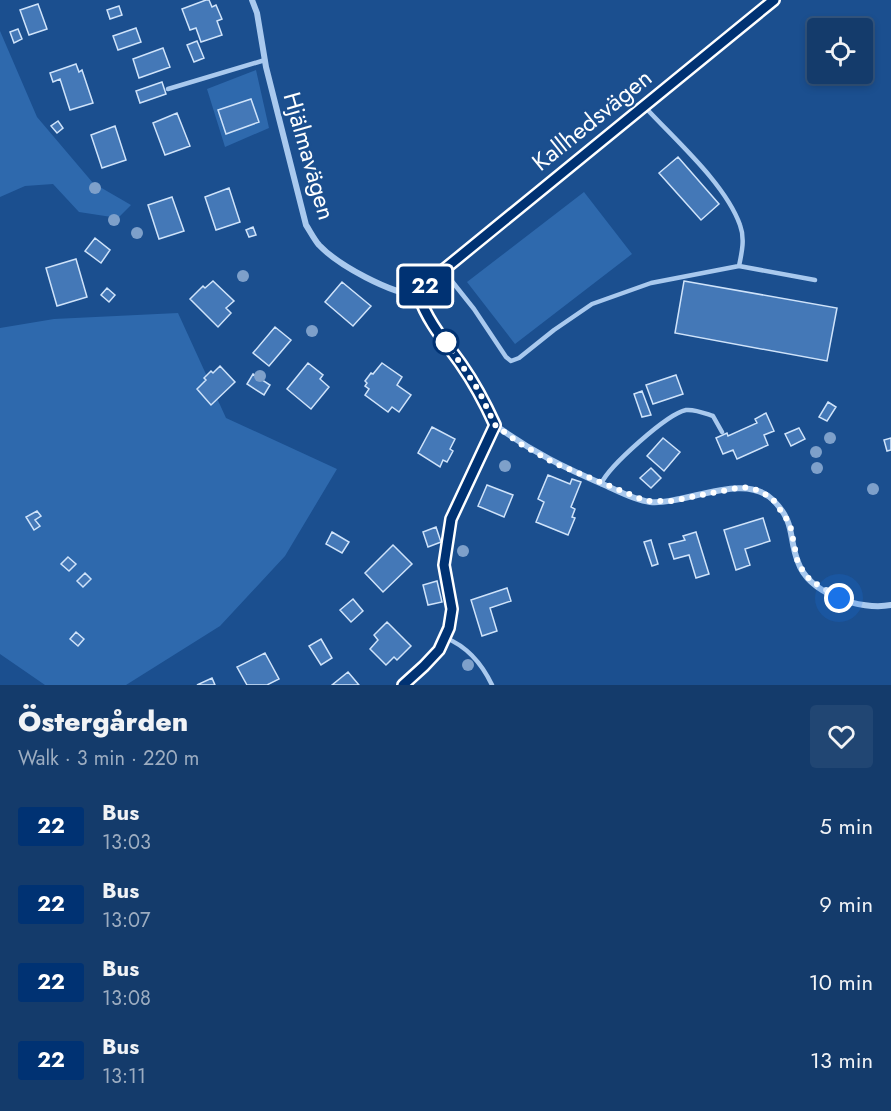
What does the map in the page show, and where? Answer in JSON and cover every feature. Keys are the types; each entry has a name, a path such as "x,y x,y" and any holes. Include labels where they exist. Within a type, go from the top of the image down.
{"street":[{"name":"Hjälmavägen","path":"252,0 257,13 265,60 306,225 318,244 367,278 385,287 419,296"},
{"name":"Kallhedsvägen","path":"419,296 426,285 443,270 774,0"},
{"path":"419,296 424,309 479,391 495,425 519,443 554,463 646,501 660,502 743,487 757,490 772,498 784,514 793,536 798,564 810,580 839,598 864,607 891,605"},
{"path":"403,685 424,666 446,638 452,609 444,565 451,519 495,425"}],"lane":[{"path":"168,88 265,60"},
{"path":"644,105 692,156 730,204 741,226 743,245 739,266"},
{"path":"443,270 511,361 519,358 592,304 651,283 739,266 815,280"},
{"path":"601,484 611,468 641,441 670,417 683,411 694,410 713,416 723,432"},
{"path":"446,638 477,660 492,685"}],"shaded area":[{"path":"0,31 37,117 93,183 131,205 118,218 79,212 53,184 25,186 0,197"},
{"path":"256,70 269,128 225,147 207,89"},
{"path":"584,192 632,254 515,344 467,282"},
{"path":"178,313 226,418 337,469 285,556 220,626 126,685 45,685 0,654 0,328 54,319"}],"building":[{"path":"209,0 212,7 216,5 222,19 217,21 222,35 201,42 196,28 190,30 182,9"},
{"path":"38,4 47,29 29,35 20,10"},
{"path":"119,6 122,15 110,19 107,10"},
{"path":"136,28 141,42 118,50 113,36"},
{"path":"18,29 22,39 14,43 10,32"},
{"path":"197,41 204,58 194,62 187,45"},
{"path":"163,48 170,67 139,78 133,59"},
{"path":"76,64 79,72 82,70 93,103 70,110 60,79 53,82 50,73"},
{"path":"162,82 166,94 140,103 136,91"},
{"path":"251,99 259,122 226,134 218,110"},
{"path":"177,113 190,146 165,155 153,123"},
{"path":"58,121 63,128 57,133 51,126"},
{"path":"115,126 126,160 102,168 91,135"},
{"path":"678,157 719,204 701,220 659,173"},
{"path":"229,188 240,222 216,230 205,197"},
{"path":"172,197 184,231 159,239 148,205"},
{"path":"253,227 256,235 249,237 246,230"},
{"path":"95,238 110,250 101,263 85,251"},
{"path":"76,259 87,297 57,306 46,268"},
{"path":"213,281 234,301 226,308 231,313 218,327 190,299 203,286 205,288"},
{"path":"684,281 837,308 827,361 675,333"},
{"path":"342,282 371,306 353,326 325,302"},
{"path":"107,288 115,295 109,302 101,295"},
{"path":"275,327 291,340 269,366 253,353"},
{"path":"308,363 323,375 320,379 329,387 311,409 287,389"},
{"path":"382,363 402,377 397,385 411,395 399,412 392,407 388,412 365,395 369,389 365,386 367,383 365,381"},
{"path":"220,366 235,382 211,405 197,389 211,371 213,373"},
{"path":"253,374 270,385 264,395 247,384"},
{"path":"676,375 683,394 653,404 646,385"},
{"path":"642,391 651,415 642,417 634,394"},
{"path":"828,402 836,407 827,421 819,417"},
{"path":"766,413 774,431 764,435 768,445 737,459 733,450 723,454 716,438 727,433 728,436 757,423 755,419"},
{"path":"432,427 455,439 450,449 453,451 447,462 443,460 440,467 418,453"},
{"path":"799,428 805,439 791,446 785,434"},
{"path":"663,438 680,452 664,471 647,456"},
{"path":"891,438 891,450 887,451 884,440"},
{"path":"651,468 661,478 651,488 640,478"},
{"path":"548,475 570,484 572,479 581,482 571,507 575,509 572,517 575,518 568,535 536,522 544,502 538,499"},
{"path":"487,485 513,495 504,517 478,506"},
{"path":"37,511 41,516 35,520 40,526 34,530 26,517"},
{"path":"763,518 770,541 745,549 750,565 736,570 724,530"},
{"path":"436,527 441,542 428,547 423,532"},
{"path":"332,532 349,542 342,553 326,544"},
{"path":"696,532 709,574 696,578 689,555 674,559 669,544 685,540 683,536"},
{"path":"651,540 658,564 652,566 644,542"},
{"path":"393,545 412,564 383,592 365,573"},
{"path":"68,557 76,564 69,571 61,564"},
{"path":"85,573 91,579 83,587 77,581"},
{"path":"437,581 442,602 428,605 423,585"},
{"path":"507,588 511,601 490,608 497,631 482,636 471,600"},
{"path":"353,599 363,611 351,622 340,610"},
{"path":"387,622 411,646 397,660 394,657 386,665 370,649 378,640 374,635"},
{"path":"76,632 84,639 78,646 70,639"},
{"path":"321,639 332,658 321,665 309,646"},
{"path":"265,653 279,679 267,685 247,685 237,667"},
{"path":"348,672 359,685 332,685"},
{"path":"212,678 215,685 197,685"}],"bus line":[{"name":"22","path":"403,685 415,676 439,650 446,638 452,609 444,565 451,519 489,433 495,425 479,391 424,309 419,296 436,276 774,0"}],"route":[{"path":"446,342 479,391 495,425 519,443 554,463 646,501 671,501 743,487 757,490 772,498 790,524 798,564 810,580 839,598"}]}
